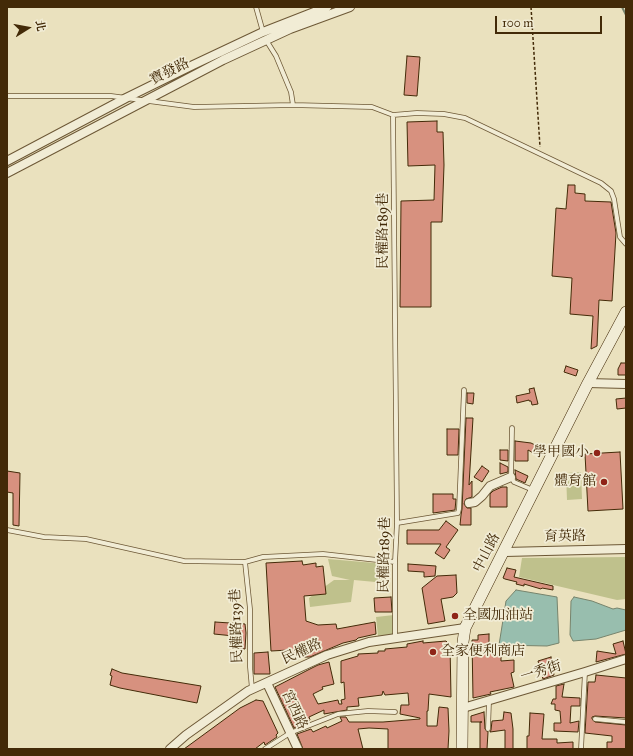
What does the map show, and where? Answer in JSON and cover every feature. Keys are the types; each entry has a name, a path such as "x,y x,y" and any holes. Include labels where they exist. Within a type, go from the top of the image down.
{"main road":[{"name":"中山路","path":"462,749 463,642 465,628 588,383 626,312"}],"street":[{"name":"寶發路","path":"7,161 126,98 263,32 327,7"},
{"name":"寶發路","path":"7,173 223,60 267,41 290,29 350,7"},
{"path":"588,383 626,384"},
{"path":"468,503 475,502 490,486 511,477"},
{"name":"育英路","path":"504,552 626,549"},
{"name":"民權路","path":"170,749 226,705 252,689 327,655 369,642 465,628"},
{"name":"一秀街","path":"463,708 626,658"},
{"name":"宮西路","path":"266,683 298,749"}],"lane":[{"path":"256,7 263,32 276,56 291,92 293,105"},
{"path":"7,96 111,96 194,107 293,105 372,107 393,115 417,113 444,114 465,118 601,183 611,191 614,199 620,237 626,244"},
{"name":"民權路189巷","path":"393,115 396,523 395,639"},
{"path":"396,523 458,513 464,390"},
{"path":"512,428 511,477 514,482 534,491"},
{"path":"7,530 44,537 86,539 184,561 245,562 263,557 323,554 395,562"},
{"name":"民權路139巷","path":"245,562 250,609 250,667 252,689"},
{"path":"581,749 584,672"},
{"path":"488,729 489,701"},
{"path":"265,749 290,733 338,714 368,711 395,712"},
{"path":"595,719 626,722"}],"path":[{"path":"531,7 540,153"}],"green space":[{"path":"581,472 582,499 567,500 566,473"},
{"path":"626,557 626,599 617,600 519,577 522,558"},
{"path":"328,559 386,564 386,583 354,580 351,602 310,607 309,598 334,580 350,580 332,576"},
{"path":"394,615 395,634 378,636 376,617"}],"shaded area":[{"path":"516,590 557,597 559,643 547,646 499,645 506,601"},
{"path":"574,597 592,601 613,609 617,608 626,610 626,630 596,639 573,641 570,635 571,601"}],"building":[{"path":"407,56 420,57 417,96 404,95"},
{"path":"437,121 437,132 443,132 444,165 442,222 431,222 431,307 400,307 401,201 434,200 435,165 408,166 407,122"},
{"path":"568,185 575,185 575,193 585,194 585,201 611,202 616,233 612,301 599,300 597,346 591,349 593,316 570,314 572,278 552,276 556,208 566,209"},
{"path":"621,363 626,363 626,375 618,375 618,369"},
{"path":"566,366 578,370 576,376 564,372"},
{"path":"534,388 538,404 532,405 531,401 529,400 517,403 516,396 530,393 529,389"},
{"path":"467,393 474,393 473,404 467,403"},
{"path":"626,398 626,408 617,409 616,399"},
{"path":"466,418 473,418 469,485 472,481 472,497 466,499 464,504 467,508 471,508 471,525 460,525 462,509"},
{"path":"447,429 459,429 458,455 447,455"},
{"path":"515,441 531,443 543,449 539,456 528,450 528,461 515,461"},
{"path":"500,450 508,450 508,461 500,460"},
{"name":"體育館","path":"620,452 623,509 588,511 585,454"},
{"path":"500,463 508,467 508,472 500,474"},
{"path":"482,466 489,471 482,482 474,477"},
{"path":"515,470 528,476 525,483 516,479"},
{"path":"7,471 20,473 19,526 13,525 13,493 7,492"},
{"path":"502,487 507,487 507,507 490,507 490,494"},
{"path":"433,494 453,494 453,499 456,499 455,510 433,513"},
{"path":"446,521 458,530 446,547 450,550 444,559 435,553 441,544 407,544 407,530 439,530"},
{"path":"302,561 303,565 316,563 316,567 323,566 326,594 304,596 306,621 318,625 336,624 337,629 375,622 376,634 343,643 310,657 289,657 289,650 271,651 266,563"},
{"path":"408,564 436,566 435,576 424,577 424,572 408,571"},
{"path":"507,568 516,570 514,577 553,586 553,590 541,589 524,584 524,586 516,584 517,582 505,579 503,578"},
{"path":"456,575 457,593 453,597 441,599 445,621 428,624 422,588 437,576"},
{"path":"391,597 392,612 375,612 374,598"},
{"path":"215,622 245,624 245,649 233,648 234,636 214,634"},
{"path":"489,634 489,649 494,650 495,653 501,653 501,661 514,660 514,672 511,673 514,687 490,692 491,694 473,698 472,640 478,640 478,635"},
{"path":"423,641 423,643 446,641 450,645 451,697 429,694 427,711 427,726 437,726 439,707 448,708 448,749 389,749 388,729 369,728 358,729 363,749 303,749 297,734 311,729 313,732 326,726 327,728 342,721 340,717 346,717 349,722 383,722 420,718 400,714 401,705 409,705 408,693 385,695 383,691 382,695 358,698 359,706 347,707 347,710 324,714 324,710 309,717 310,720 308,722 294,728 275,687 318,665 329,662 334,684 322,687 323,689 313,694 318,704 338,700 339,704 342,704 341,700 345,699 344,682 341,683 341,661 358,656 358,654 378,653 378,651 385,651 385,649 407,647 407,644"},
{"path":"623,641 626,654 596,662 597,651 616,654 613,644"},
{"path":"268,652 270,674 254,674 254,653"},
{"path":"551,657 554,675 543,679 538,661"},
{"path":"112,669 122,673 201,686 197,703 110,685 112,676 110,675"},
{"path":"596,675 626,678 626,718 595,716 592,717 592,719 595,722 626,725 626,749 607,749 607,742 612,742 612,736 585,733 588,682 595,682"},
{"path":"564,684 562,697 580,698 580,706 571,706 570,723 579,721 578,732 554,731 554,723 561,723 560,711 555,710 555,704 551,704 553,699 556,699 556,686"},
{"path":"256,700 263,701 278,733 276,735 277,737 265,745 264,742 255,749 184,749 240,708"},
{"path":"484,712 485,729 488,732 487,749 480,749 480,722 471,722 471,716"},
{"path":"504,712 511,713 513,749 505,749 505,730 490,732 492,721 503,720"},
{"path":"530,713 544,714 542,739 557,739 557,743 573,742 573,749 527,749"}],"waterway":[{"path":"622,7 626,15"}],"place":[{"name":"學甲國小","path":"597,453"},
{"name":"體育館","path":"604,482"},
{"name":"全國加油站","path":"455,616"},
{"name":"全家便利商店","path":"433,652"}]}
